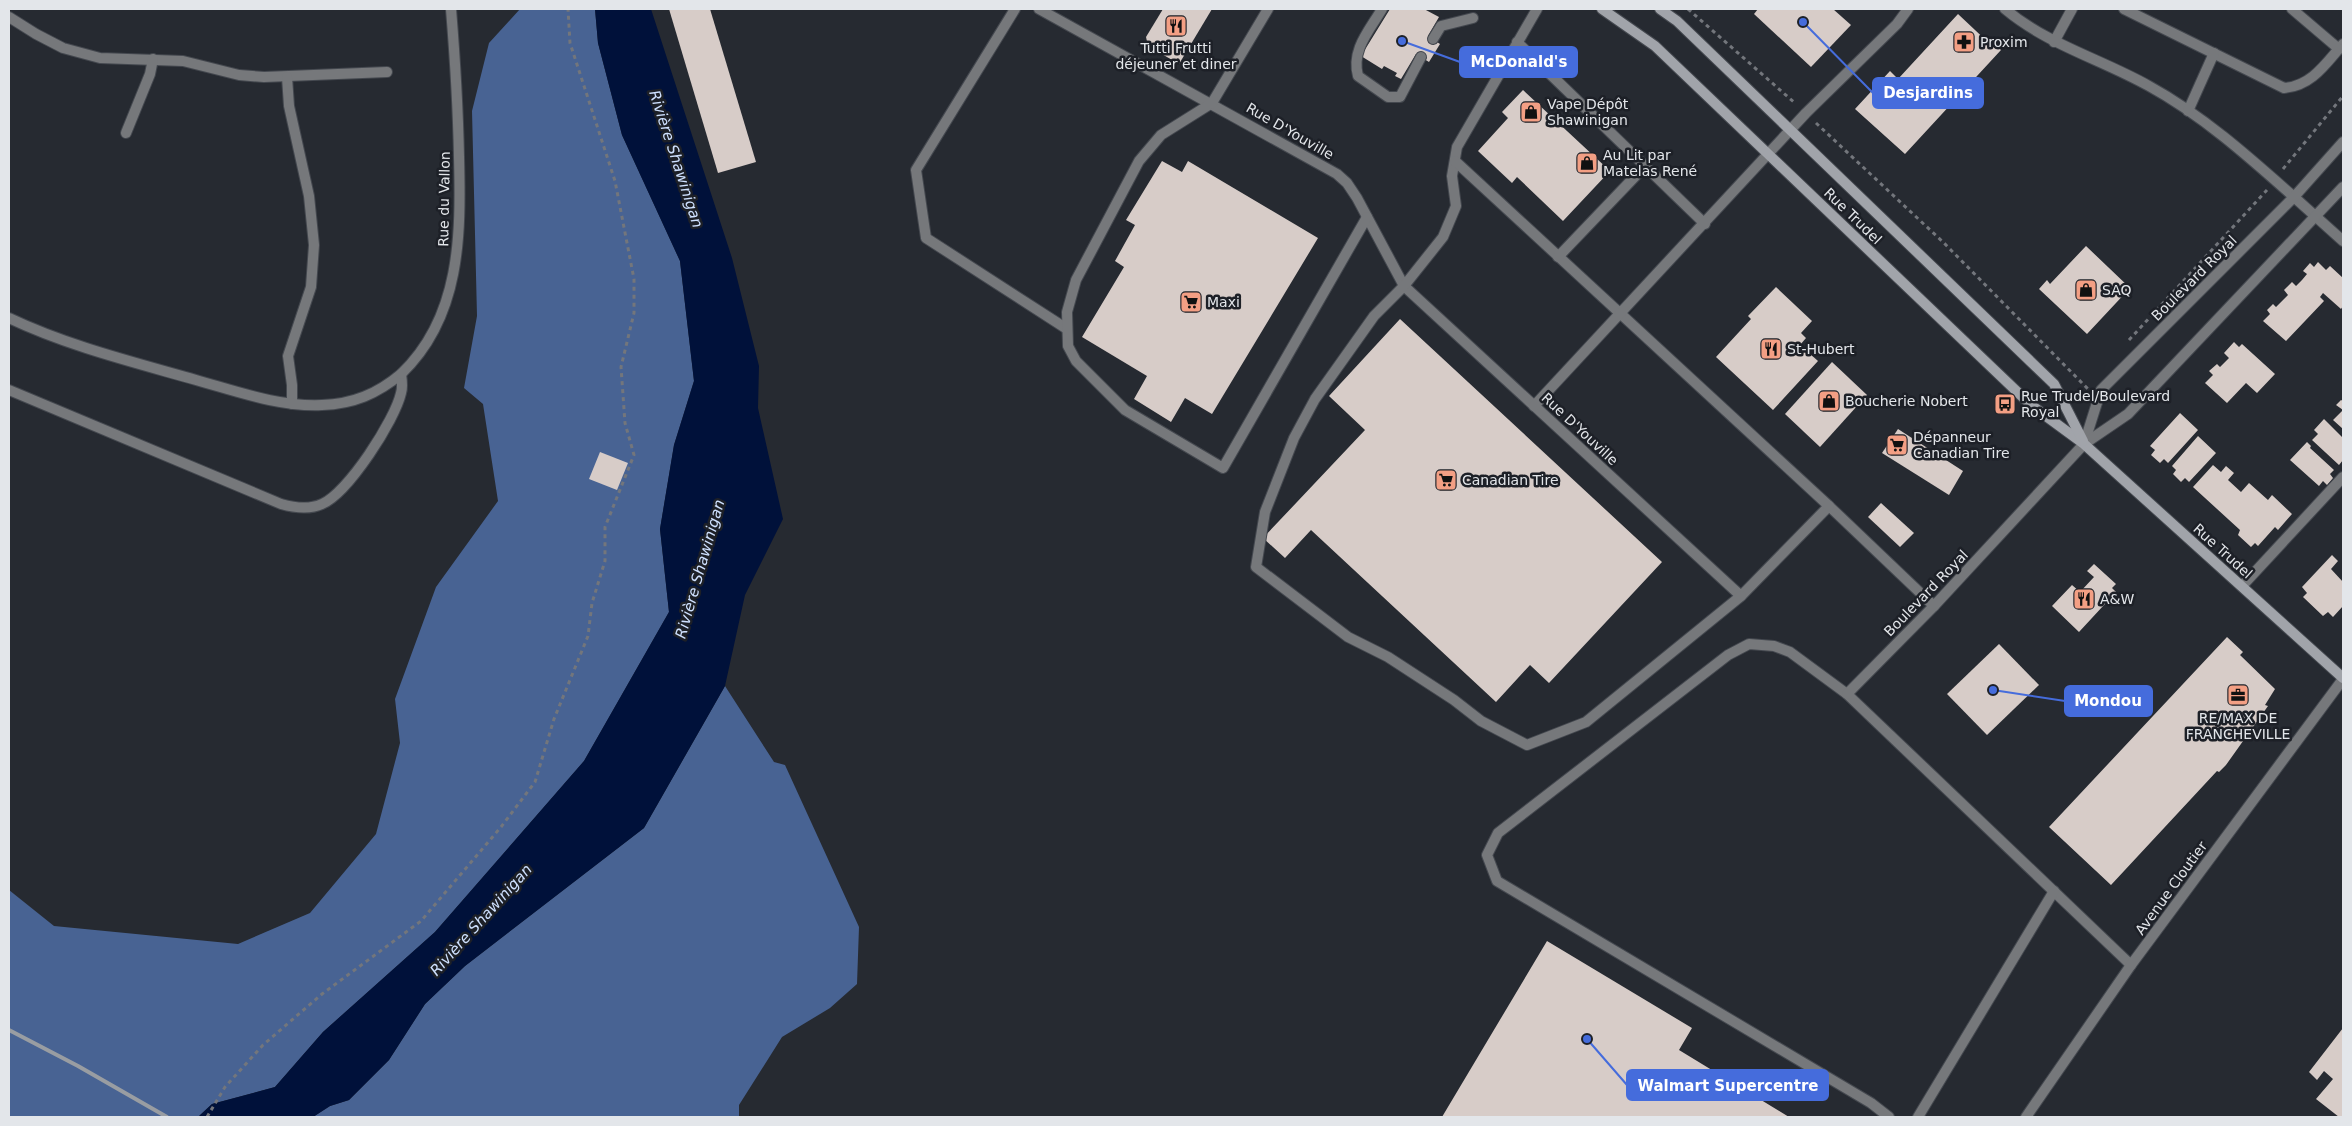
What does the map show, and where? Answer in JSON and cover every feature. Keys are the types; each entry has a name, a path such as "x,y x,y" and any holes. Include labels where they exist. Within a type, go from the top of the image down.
{"main road":[{"name":"Rue Trudel","path":"1602,9 1655,46 2031,405 2084,444 2343,679"},
{"name":"Rue Trudel","path":"1660,9 1677,21 1791,129 2054,384 2084,444"}],"street":[{"name":"Rue du Vallon","path":"9,318 46,334 114,357 220,387 292,404 320,405 350,402 371,395 401,374 422,352 445,308 456,262 460,231 460,168 451,9"},
{"path":"1015,9 916,170 926,238 1067,330"},
{"name":"Rue D'Youville","path":"1039,9 1212,103 1336,174 1347,183 1404,286 1741,596"},
{"path":"1268,9 1212,103 1161,135 1139,161 1076,280 1067,312 1068,346 1076,361 1125,410 1223,468 1367,217"},
{"path":"1382,9 1358,51 1355,64 1358,76 1388,98 1400,97 1422,58"},
{"path":"1537,9 1457,147 1452,176 1456,206 1443,237 1404,286 1374,316 1314,399 1294,438 1265,512 1256,567 1348,637 1388,657 1454,700 1480,721 1527,745 1586,722 1741,596 1830,506"},
{"path":"1534,406 1705,224 1791,129 1897,24 1908,9"},
{"path":"2005,9 2054,42 2149,86 2207,124 2275,180 2343,241"},
{"path":"2054,42 2072,9"},
{"path":"2124,9 2284,88 2297,87 2313,78 2341,46 2292,9"},
{"path":"9,17 51,42 82,54 111,59 153,59 196,63 249,76 287,77 387,72"},
{"path":"1433,39 1441,26 1473,18"},
{"path":"1517,42 1705,224"},
{"path":"2188,111 2214,53"},
{"path":"126,133 150,74 153,59"},
{"path":"287,77 289,106 308,196 314,245 311,287 288,356 292,385 292,404"},
{"name":"Boulevard Royal","path":"2084,444 2102,390 2294,197 2343,142"},
{"path":"1455,161 1830,506 1934,606"},
{"path":"1558,257 1645,166"},
{"name":"Boulevard Royal","path":"1847,694 1934,606 2084,444 2128,414 2343,186"},
{"path":"9,390 232,485 281,504 302,508 323,504 345,486 381,436 393,414 402,388 401,374"},
{"path":"2242,586 2343,476"},
{"path":"1889,1117 1871,1103 1497,881 1487,855 1498,833 1728,655 1749,644 1774,646 1790,652 1847,694 2131,966"},
{"name":"Avenue Cloutier","path":"2026,1117 2131,966 2343,679"},
{"path":"1918,1117 2054,891"}],"path":[{"path":"207,1117 225,1087 263,1045 322,994 421,921 501,827 535,782 554,719 588,636 592,602 605,561 605,527 634,455 625,423 621,367 634,313 634,279 615,181 570,42 568,9"},
{"path":"1688,9 1796,104"},
{"path":"2124,348 2134,332 2275,180 2343,96"},
{"path":"1823,130 1944,243 2094,395"}],"shaded area":[{"path":"520,9 595,9 598,43 622,135 680,261 694,381 674,445 660,529 669,612 584,761 435,932 323,1032 275,1087 212,1104 198,1117 9,1117 9,890 54,926 238,944 310,913 376,834 400,743 395,699 436,587 498,501 483,404 464,388 477,316 472,111 489,43"},
{"path":"725,686 774,762 785,765 859,927 857,984 830,1008 782,1037 739,1105 739,1117 313,1117 330,1106 349,1100 389,1060 425,1004 465,966 644,828"}],"water":[{"name":"Rivière Shawinigan","path":"595,9 651,9 732,258 759,366 758,408 783,519 745,595 725,686 644,828 465,966 425,1004 389,1060 349,1100 330,1106 313,1117 198,1117 212,1104 275,1087 323,1032 435,932 584,761 669,612 660,529 674,445 694,381 680,261 622,135 598,43"}],"building":[{"path":"669,9 710,9 756,162 718,173"},
{"path":"1163,9 1212,9 1179,64 1148,46 1146,37"},
{"path":"1390,9 1424,9 1439,17 1428,36 1440,44 1429,62 1416,54 1401,79 1395,76 1397,73 1384,66 1382,69 1361,56"},
{"path":"1758,9 1833,9 1851,25 1811,67 1754,14"},
{"path":"1958,14 1992,46 1994,43 2001,50 1905,154 1855,109 1890,71 1898,79"},
{"path":"1523,90 1610,171 1563,221 1517,177 1512,183 1478,151 1508,118 1502,112"},
{"name":"Maxi","path":"1162,161 1182,172 1188,161 1318,238 1212,414 1185,398 1171,422 1134,399 1147,376 1082,337 1124,267 1115,261 1135,225 1126,220"},
{"path":"2086,246 2130,288 2087,334 2039,289 2047,280 2050,284"},
{"path":"2318,262 2326,270 2330,266 2343,278 2343,306 2341,309 2323,293 2320,297 2324,301 2286,341 2263,321 2270,314 2267,310 2273,304 2276,307 2288,295 2284,290 2292,282 2296,286 2302,280 2307,274 2303,271 2310,263 2314,267"},
{"path":"1776,287 1812,321 1801,333 1806,338 1800,345 1818,361 1773,410 1716,357 1751,319 1748,316"},
{"name":"Canadian Tire","path":"1400,319 1662,562 1549,683 1530,665 1496,702 1311,530 1285,558 1263,538 1365,430 1329,396"},
{"path":"2234,342 2239,347 2242,344 2275,374 2257,393 2246,383 2227,403 2205,383 2213,375 2209,371 2217,364 2220,367 2229,358 2224,353"},
{"path":"1832,362 1867,395 1820,447 1785,414"},
{"path":"2341,400 2343,401 2343,410 2336,405"},
{"path":"2343,410 2343,429 2333,420"},
{"path":"2180,413 2198,430 2168,463 2164,459 2160,463 2151,455 2155,450 2150,446"},
{"path":"2324,419 2342,437 2343,435 2343,460 2339,465 2312,440 2318,434 2314,430"},
{"path":"1898,429 1963,471 1949,495 1882,453"},
{"path":"2198,436 2216,453 2189,482 2185,478 2181,482 2173,474 2176,470 2172,466"},
{"path":"2307,442 2311,446 2310,448 2334,470 2330,474 2333,478 2327,485 2323,481 2319,486 2290,460"},
{"path":"600,452 628,463 617,490 589,479"},
{"path":"2213,465 2221,472 2226,466 2234,473 2228,480 2241,492 2249,483 2268,500 2272,495 2292,514 2278,530 2275,527 2258,546 2255,543 2251,547 2238,535 2240,530 2193,487"},
{"path":"1881,503 1914,533 1900,547 1868,517"},
{"path":"2332,555 2338,561 2331,569 2343,582 2343,606 2333,617 2328,612 2323,616 2303,597 2307,593 2302,587"},
{"name":"A&W","path":"2094,564 2116,584 2112,588 2116,592 2079,632 2052,606 2072,585 2080,592 2094,577 2087,571"},
{"path":"2227,637 2243,652 2240,655 2275,689 2265,705 2268,706 2226,765 2219,772 2217,771 2111,885 2049,827"},
{"path":"1999,644 2039,685 1987,735 1947,694"},
{"path":"1547,941 1692,1028 1679,1050 1789,1117 1442,1117"},
{"path":"2343,1028 2343,1117 2339,1117 2316,1099 2333,1079 2324,1071 2317,1080 2309,1072"}],"railway":[{"path":"9,1030 78,1066 167,1117"}],"place":[{"name":"Desjardins","path":"1803,22"},
{"name":"Tutti Frutti déjeuner et diner","path":"1176,26"},
{"name":"McDonald's","path":"1402,41"},
{"name":"Proxim","path":"1964,42"},
{"name":"Vape Dépôt Shawinigan","path":"1531,112"},
{"name":"Au Lit par Matelas René","path":"1587,163"},
{"name":"SAQ","path":"2086,290"},
{"name":"Maxi","path":"1191,302"},
{"name":"St-Hubert","path":"1771,349"},
{"name":"Boucherie Nobert","path":"1829,401"},
{"name":"Rue Trudel/Boulevard Royal","path":"2005,404"},
{"name":"Dépanneur Canadian Tire","path":"1897,445"},
{"name":"Canadian Tire","path":"1446,480"},
{"name":"A&W","path":"2084,599"},
{"name":"Mondou","path":"1993,690"},
{"name":"RE/MAX DE FRANCHEVILLE","path":"2238,695"},
{"name":"Walmart Supercentre","path":"1587,1039"}]}
